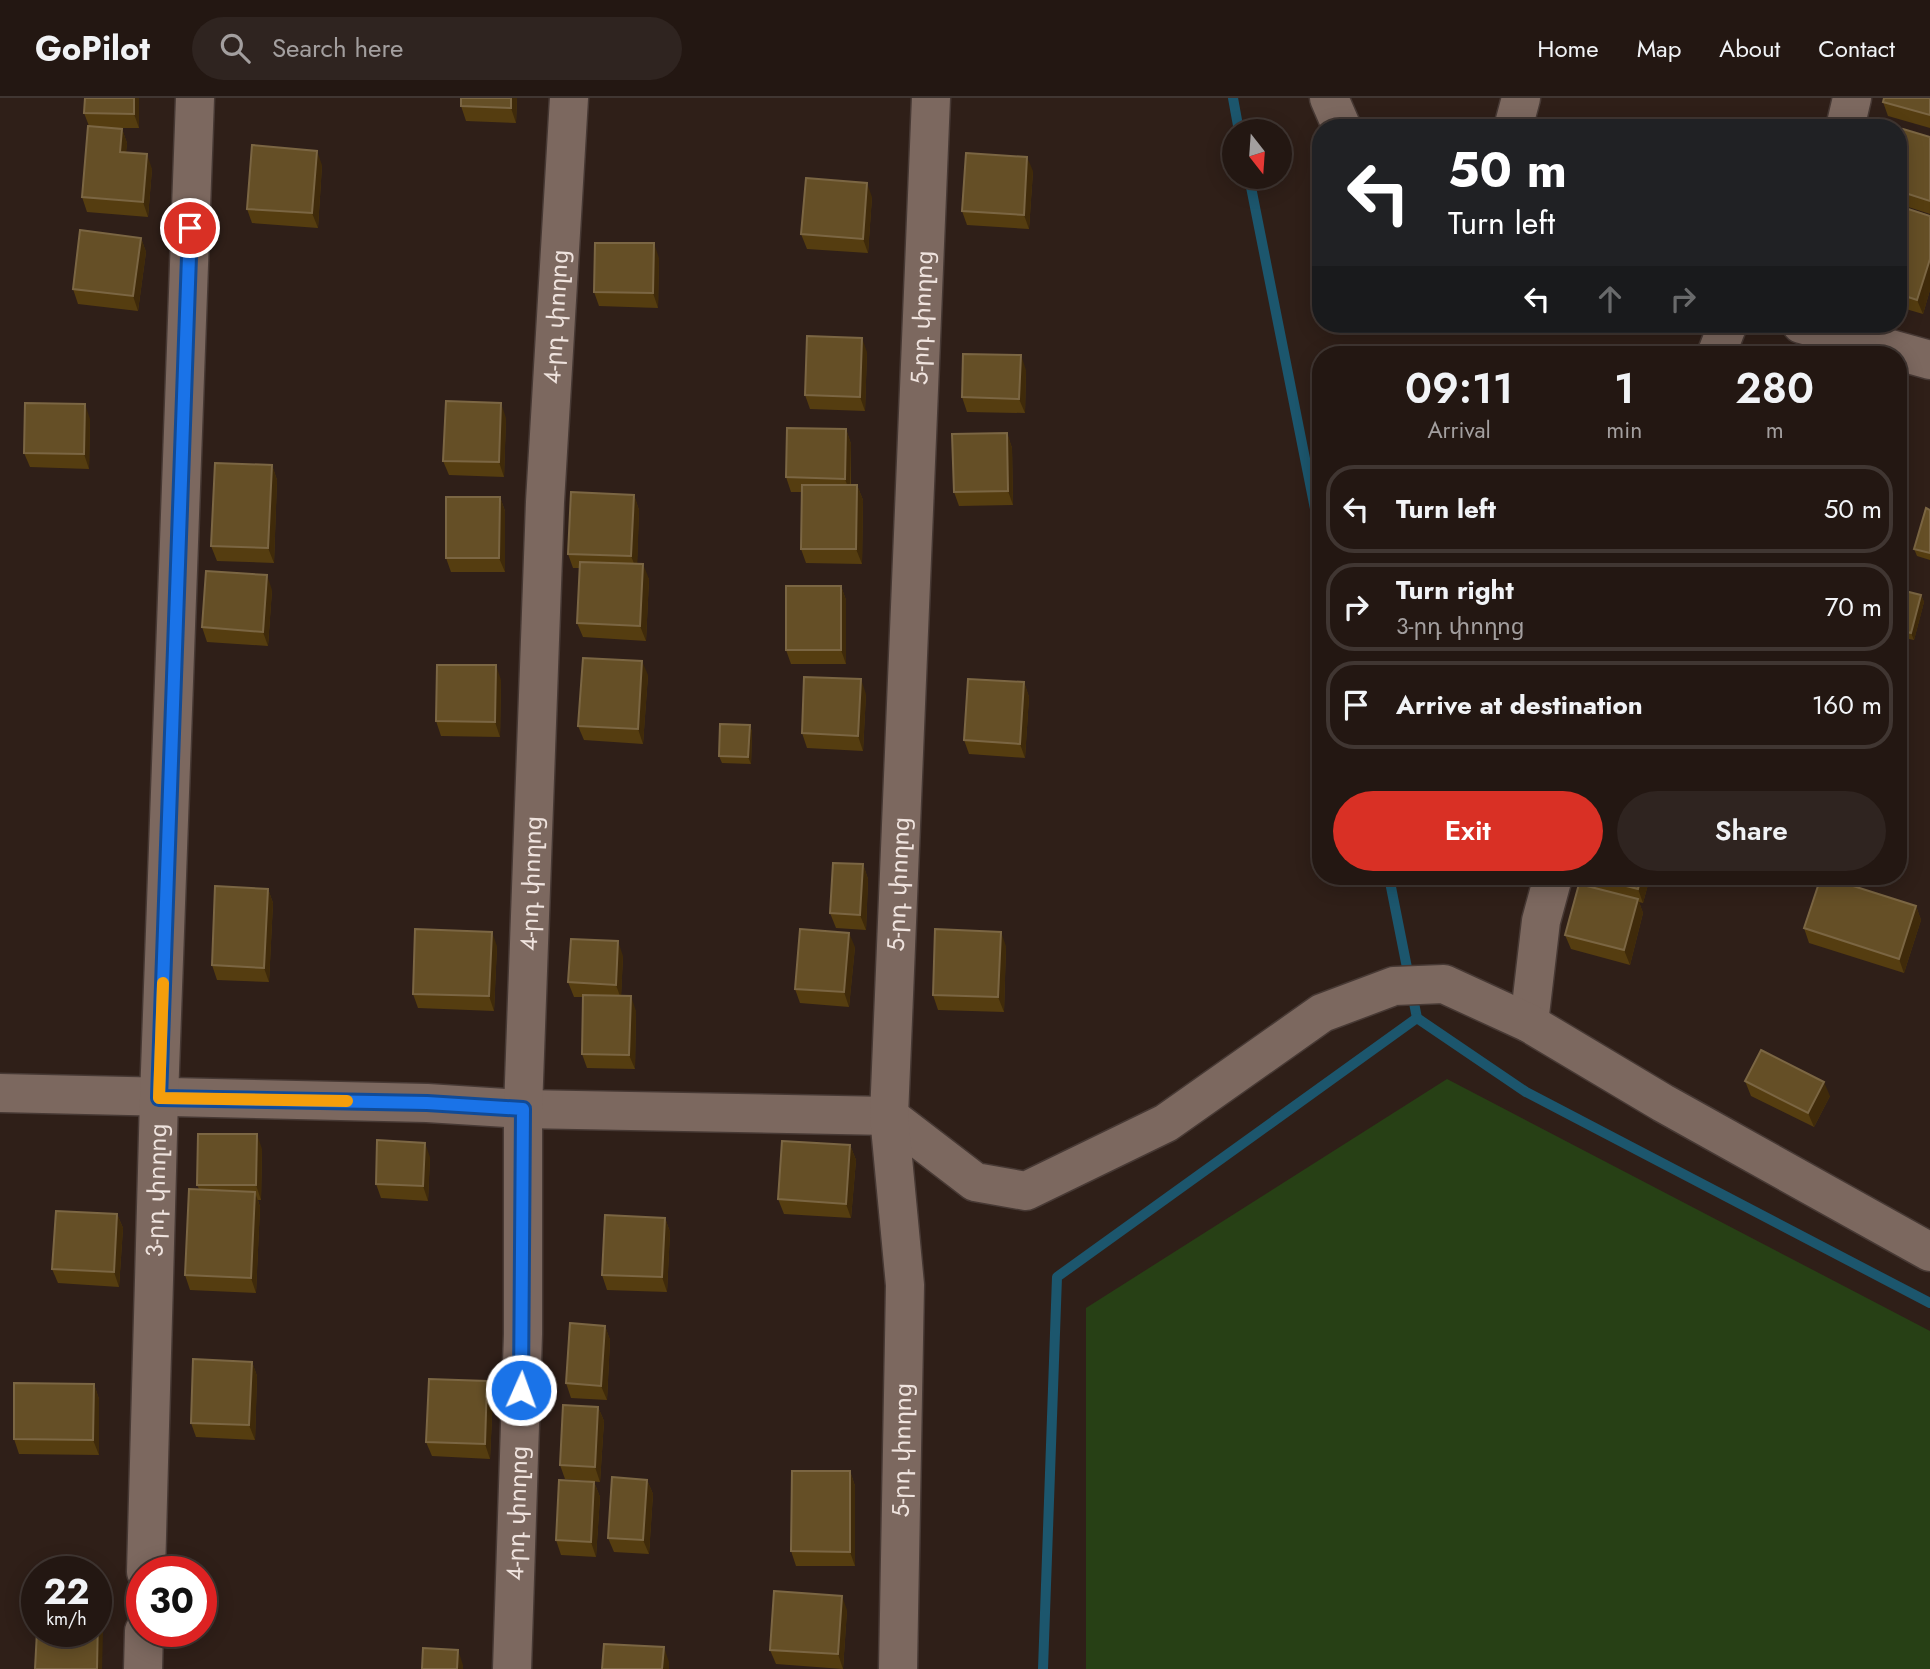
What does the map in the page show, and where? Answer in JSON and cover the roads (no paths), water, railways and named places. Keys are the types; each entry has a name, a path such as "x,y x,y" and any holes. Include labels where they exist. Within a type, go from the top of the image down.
{"street":[{"name":"3-րդ փողոց","path":"146,1556 159,1098 195,98"},
{"name":"4-րդ փողոց","path":"512,1669 523,1334 523,1109 545,502 569,98"},
{"name":"5-րդ փողոց","path":"898,1669 905,1285 889,1116 931,98"},
{"path":"1329,98 1338,119"},
{"path":"1515,119 1521,98"},
{"path":"1847,119 1852,98"},
{"path":"1833,333 1880,346"},
{"path":"1907,354 1930,360"},
{"path":"1529,1023 1541,921 1551,885"},
{"path":"0,1093 427,1103 523,1109 889,1116 975,1182 1026,1191 1166,1123 1322,1013 1394,986 1444,984 1529,1023 1663,1103 1930,1252"},
{"path":"143,1669 144,1647"}],"waterway":[{"path":"1233,98 1237,119"},
{"path":"1251,189 1312,494"},
{"path":"1391,885 1417,1018 1526,1092 1930,1303"},
{"path":"1043,1669 1057,1277 1417,1018"}]}
